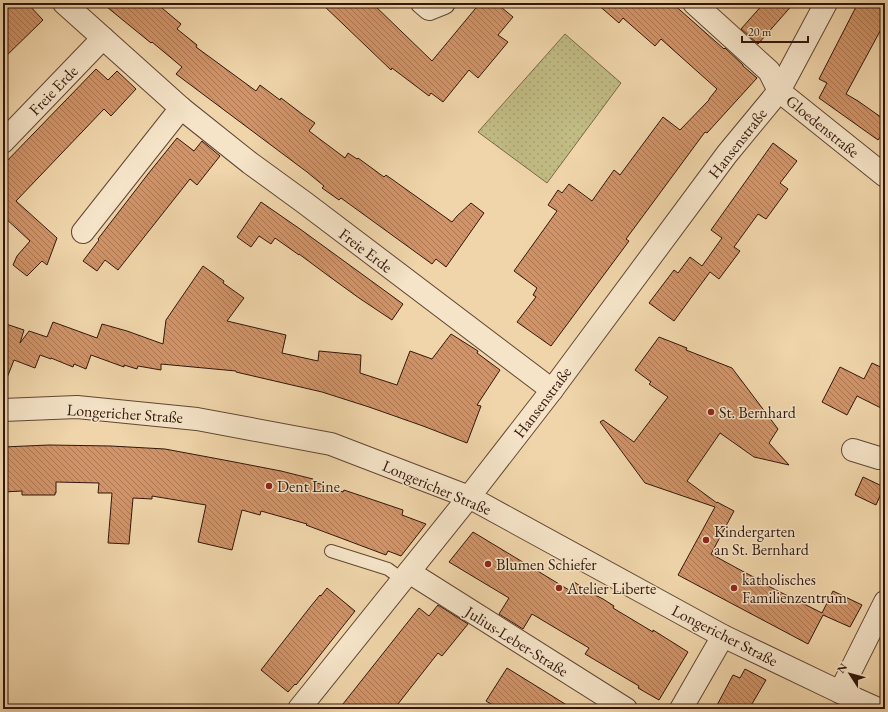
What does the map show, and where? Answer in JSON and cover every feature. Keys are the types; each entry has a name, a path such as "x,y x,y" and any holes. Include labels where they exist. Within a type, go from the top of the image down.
{"street":[{"name":"Freie Erde","path":"64,3 181,108 250,163 552,390"},
{"path":"694,3 769,71 779,91"},
{"name":"Hansenstraße","path":"299,709 469,497 552,390 727,154 779,91 826,3"},
{"name":"Freie Erde","path":"3,142 103,38"},
{"name":"Gloedenstraße","path":"779,91 885,176"},
{"path":"83,232 181,108"},
{"name":"Longericher Straße","path":"3,410 76,407 189,418 331,444 469,497 723,636 878,709"},
{"path":"853,450 883,456"},
{"name":"Julius-Leber-Straße","path":"406,576 626,709"},
{"path":"840,692 885,602"},
{"path":"681,709 723,636"}],"lane":[{"path":"331,551 406,576"}],"shaded area":[{"path":"565,34 621,83 547,183 478,132"}],"building":[{"path":"10,3 27,3 43,20 3,59 3,10"},
{"path":"102,3 156,3 181,24 177,29 197,45 196,47 256,91 260,85 280,100 281,98 315,123 309,131 345,158 348,153 357,159 358,158 384,177 386,175 452,222 471,203 484,213 446,267 436,259 432,264 341,198 339,200 322,188 324,186 307,172 176,74 182,67"},
{"path":"321,3 372,3 432,61 480,3 496,3 513,17 498,35 508,42 478,78 469,70 443,102 431,93 429,96 392,68 391,70"},
{"path":"596,3 672,3 724,49 725,48 757,78 707,133 705,132 626,239 629,241 551,346 517,322 536,297 533,295 537,288 514,271 557,211 548,205 558,190 562,193 569,184 592,201 614,170 620,175 663,117 680,130 709,100 717,89 661,39 655,46 623,18 619,23"},
{"path":"764,3 794,3 758,44 741,29"},
{"path":"858,3 885,3 885,22 846,94 885,120 885,130 878,140 819,98 827,83 819,79"},
{"path":"96,69 108,80 117,71 136,89 111,116 104,109 16,201 57,238 47,265 42,261 27,276 13,265 17,256 30,241 3,216 3,165"},
{"path":"177,138 194,151 202,141 220,156 197,185 190,179 118,270 105,260 97,271 83,261 99,240 98,239"},
{"path":"773,143 797,161 780,183 788,189 766,219 758,214 734,247 740,251 719,279 710,272 674,321 649,303 674,270 678,273 690,257 702,266 722,238 711,230"},
{"path":"261,202 403,304 392,320 275,238 271,244 259,236 251,247 237,237"},
{"path":"203,266 244,298 227,321 286,335 282,353 318,361 319,351 361,355 360,373 397,385 410,351 432,359 451,334 478,351 477,353 500,370 477,405 481,406 467,443 369,407 322,392 236,371 161,364 161,370 138,366 137,369 124,365 124,367 91,355 86,369 74,364 73,367 40,355 35,368 14,360 5,383 3,382 3,323 24,330 20,343 29,331 47,337 53,322 97,338 102,324 163,344 166,320"},
{"name":"St. Bernhard","path":"659,337 687,348 686,350 732,368 778,429 769,443 789,465 754,457 720,433 687,481 717,503 734,511 711,554 767,584 766,585 822,613 833,591 862,605 850,627 823,615 808,644 678,575 715,507 645,483 600,422 603,420 634,442 668,397 649,384 651,382 635,370"},
{"path":"872,363 885,369 885,410 857,396 847,415 822,402 840,367 864,379"},
{"path":"49,445 165,449 281,471 313,479 312,481 343,492 344,490 403,510 402,515 426,524 401,556 388,551 386,555 306,525 307,524 261,511 260,515 242,510 232,550 198,542 206,505 152,496 152,499 133,498 129,544 108,543 112,493 98,493 99,483 56,482 55,495 22,495 22,491 3,492 3,447"},
{"path":"863,477 884,487 876,505 855,495"},
{"path":"473,532 569,590 574,582 614,606 613,608 653,632 653,630 688,652 659,700 638,688 639,686 585,654 589,648 532,614 523,629 499,614 509,598 449,562"},
{"path":"327,588 355,611 296,685 295,684 288,692 261,670"},
{"path":"438,605 468,624 442,656 438,653 394,709 339,709 419,608 429,616"},
{"path":"507,668 573,709 499,709 486,701"},
{"path":"745,669 766,680 749,709 715,709 733,675 740,678"}],"place":[{"name":"St. Bernhard","path":"711,412"},
{"name":"Dent Line","path":"269,486"},
{"name":"Kindergarten an St. Bernhard","path":"706,540"},
{"name":"Blumen Schiefer","path":"488,564"},
{"name":"Atelier Liberte","path":"559,588"},
{"name":"katholisches Familienzentrum","path":"734,588"}]}
